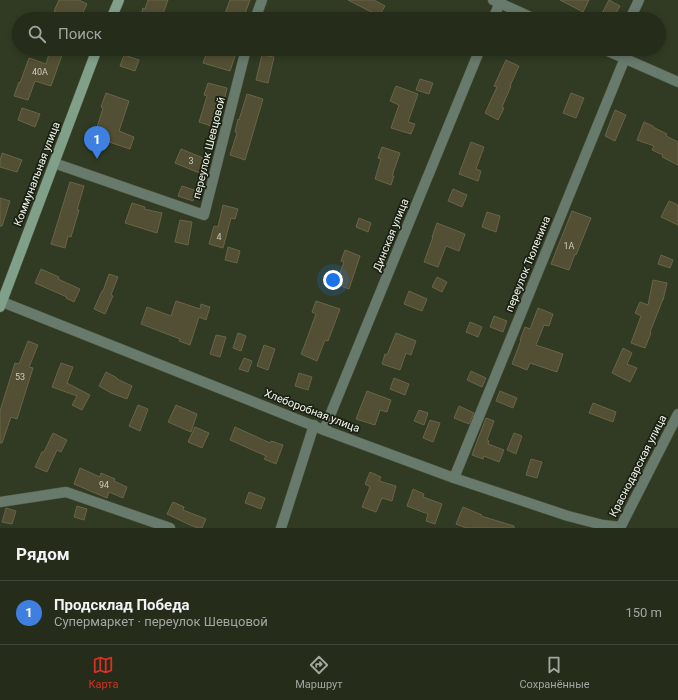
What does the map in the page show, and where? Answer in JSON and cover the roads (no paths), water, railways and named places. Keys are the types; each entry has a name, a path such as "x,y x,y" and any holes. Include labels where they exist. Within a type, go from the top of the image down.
{"street":[{"path":"114,12 119,0"},
{"path":"258,12 262,0"},
{"path":"633,12 639,0"},
{"path":"495,12 498,1 521,12"},
{"name":"Коммунальная улица","path":"1,303 94,56"},
{"name":"переулок Шевцовой","path":"54,163 204,215 244,56"},
{"name":"Динская улица","path":"324,430 477,56"},
{"path":"621,56 678,82"},
{"name":"переулок Тюленина","path":"454,478 624,58"},
{"name":"Хлеборобная улица","path":"1,303 324,430 454,478 568,516 603,525 620,527"},
{"name":"Краснодарская улица","path":"620,527 678,414"},
{"path":"281,528 314,426"},
{"path":"0,502 66,492 170,528"}],"place":[{"name":"Продсклад Победа","path":"97,159"}]}
